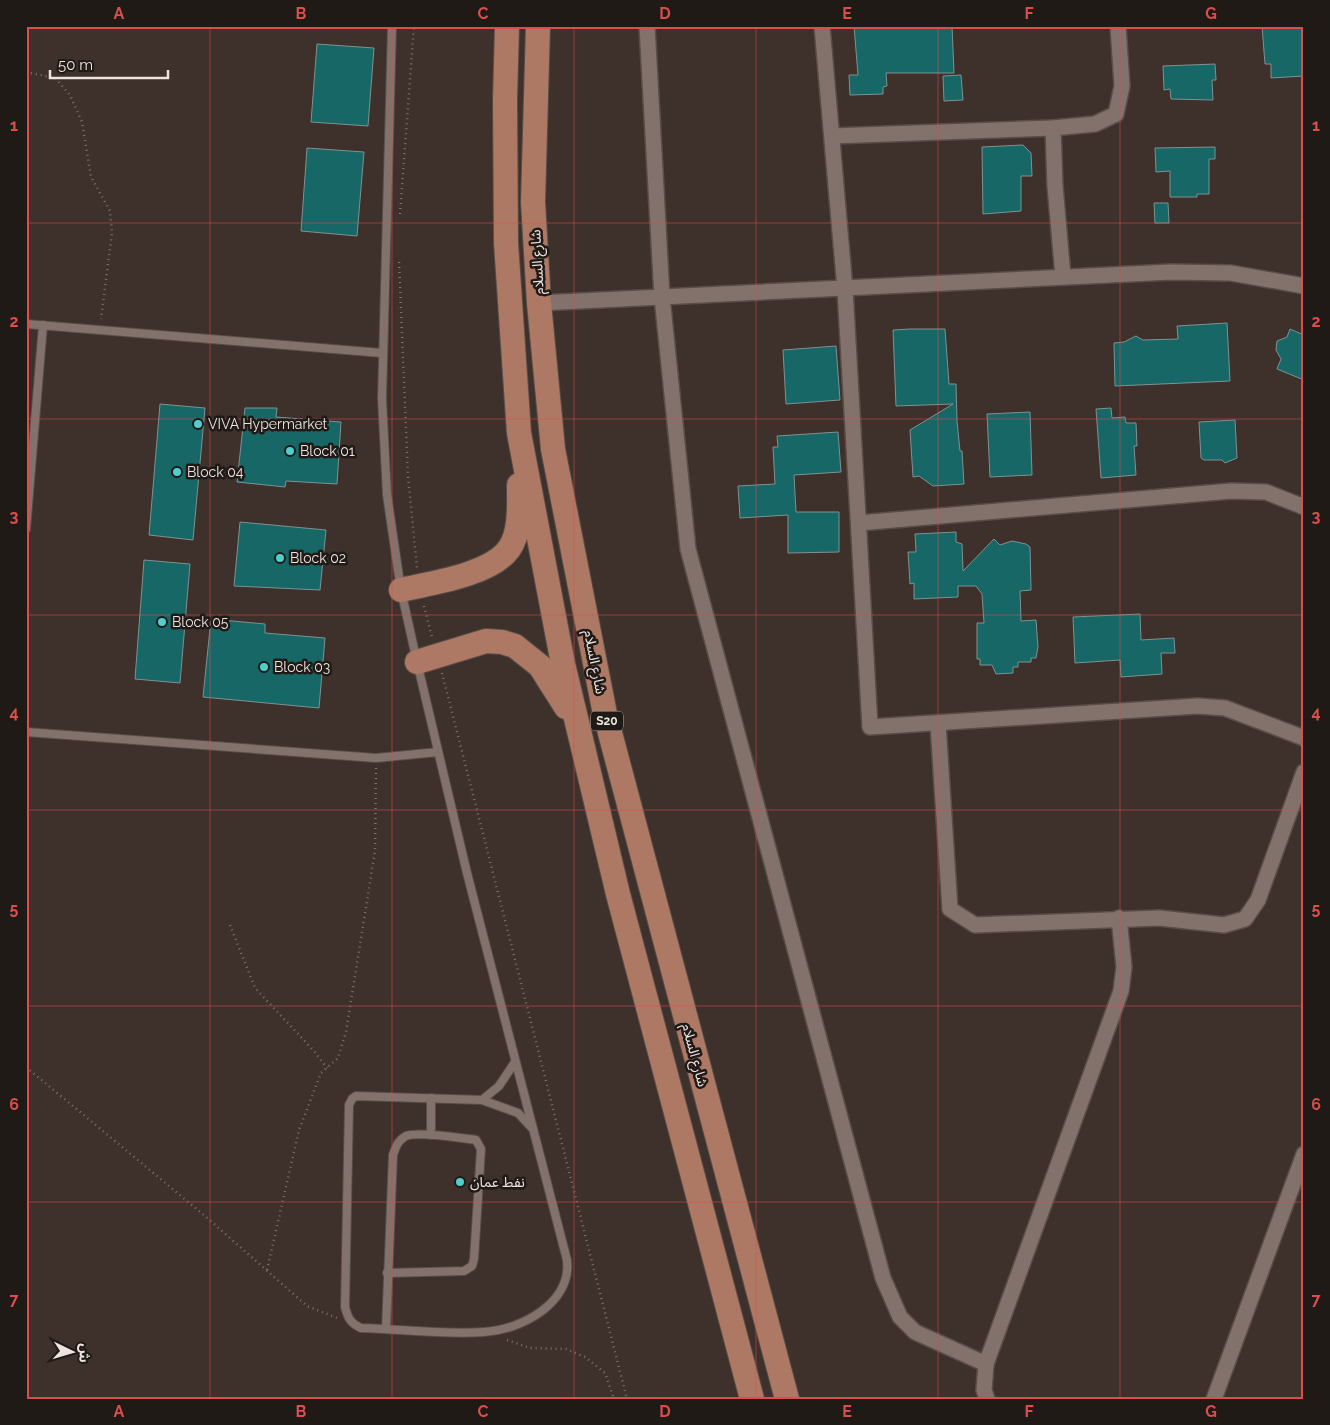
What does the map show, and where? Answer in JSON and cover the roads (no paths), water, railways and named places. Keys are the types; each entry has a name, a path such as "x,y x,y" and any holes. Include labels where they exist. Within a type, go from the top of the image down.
{"main road":[{"name":"شارع السلام","path":"507,26 505,100 506,242 519,433 563,664 618,894 752,1399"},
{"name":"شارع السلام","path":"538,26 533,202 539,303 553,449 605,714 787,1399"},
{"path":"411,588 457,577 491,564 509,549 518,526 519,433"},
{"path":"427,659 486,641 502,642 515,646 540,666 578,726"}],"street":[{"path":"646,26 662,297 688,549 883,1278 900,1317 915,1332 986,1364"},
{"path":"822,26 846,289 870,727 1198,706 1225,708 1304,738"},
{"path":"832,136 1053,128 1095,124 1116,114 1122,86 1118,26"},
{"path":"1053,128 1055,186 1063,276"},
{"path":"539,303 846,289 1063,276 1204,272 1259,276 1304,286"},
{"path":"859,523 1231,491 1266,492 1304,507"},
{"path":"938,724 950,909 975,925 1119,918 1159,918 1224,925 1245,919 1258,900 1304,772"},
{"path":"987,1399 984,1390 986,1364 1121,991 1124,968 1119,918"},
{"path":"1214,1399 1304,1154"}],"lane":[{"path":"390,28 382,353 382,399 387,494 427,659 438,752 568,1271 565,1283 554,1302 532,1318 485,1332 361,1328 353,1324 348,1317 345,1307 350,1105 352,1099 356,1096 482,1100 518,1113 532,1128"},
{"path":"26,324 382,353"},
{"path":"26,529 43,325"},
{"path":"26,732 376,758 438,752"},
{"path":"482,1100 500,1086 515,1062"},
{"path":"431,1098 431,1135"},
{"path":"386,1329 387,1273 393,1155 397,1143 407,1135 431,1135 476,1140 481,1150 472,1266 464,1271 387,1273"}],"place":[{"name":"VIVA Hypermarket","path":"198,424"},
{"name":"Block 01","path":"290,451"},
{"name":"Block 04","path":"177,472"},
{"name":"Block 02","path":"280,558"},
{"name":"Block 05","path":"162,622"},
{"name":"Block 03","path":"264,667"},
{"name":"نفط عمان","path":"460,1182"}]}
